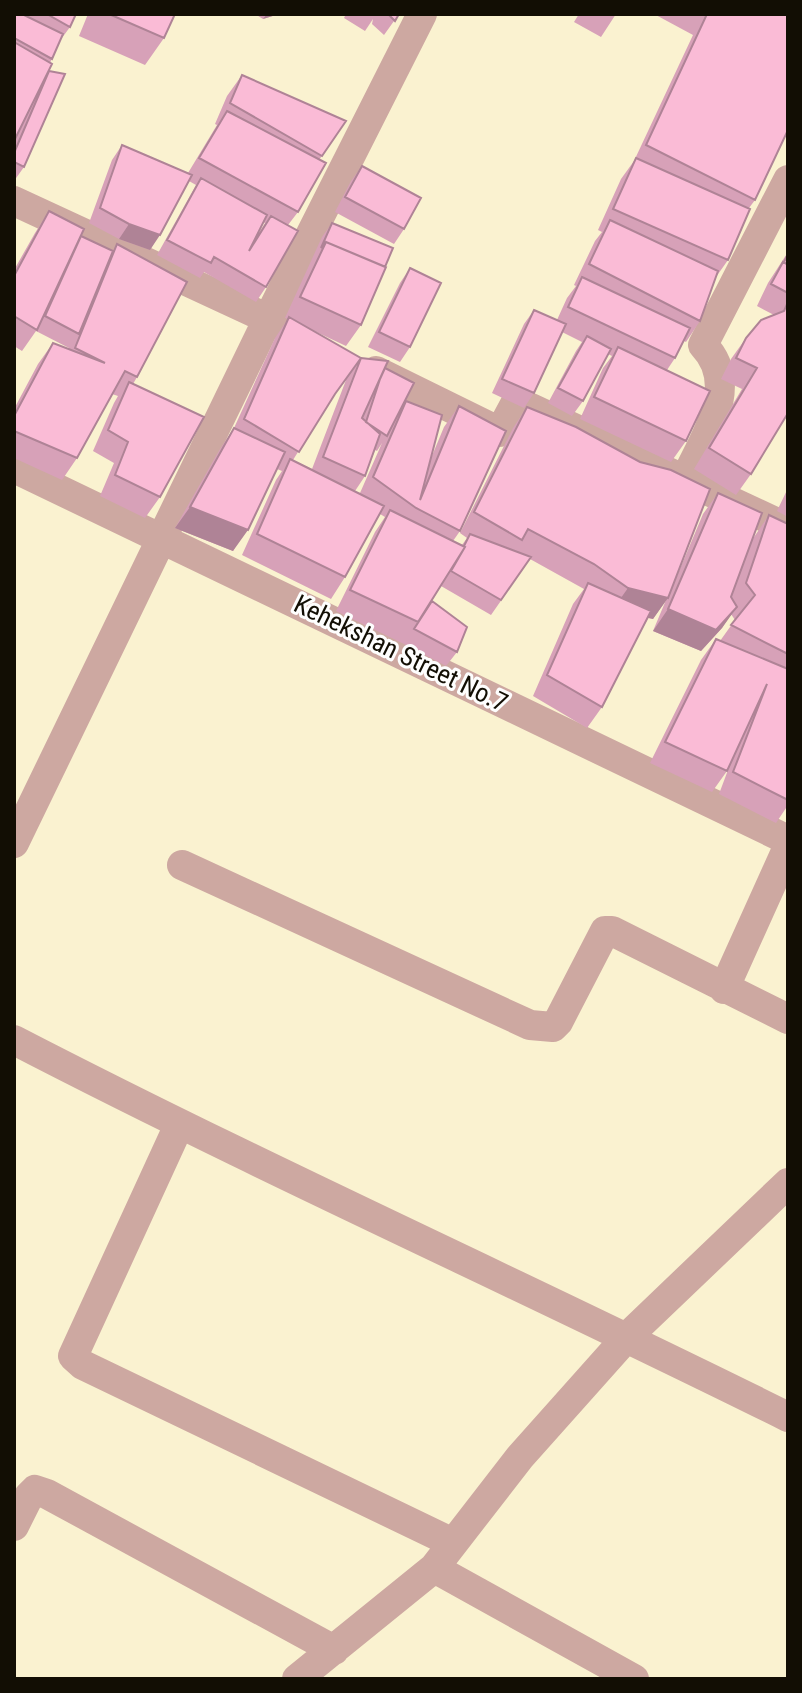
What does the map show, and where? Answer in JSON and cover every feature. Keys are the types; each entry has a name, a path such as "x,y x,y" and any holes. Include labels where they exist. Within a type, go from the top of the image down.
{"street":[{"path":"14,843 268,319 422,14"},
{"path":"685,480 720,398 721,379 715,358 703,345 788,180"},
{"path":"14,201 315,341"},
{"path":"358,362 500,432 515,404 523,409 531,408 788,528"},
{"name":"Kehekshan Street No.7","path":"14,468 788,840"},
{"path":"724,989 788,847"},
{"path":"182,865 530,1025 553,1027 558,1022 605,931 612,931 788,1019"},
{"path":"14,1040 179,1125 627,1337 788,1417"},
{"path":"179,1125 73,1356 97,1372 453,1543"},
{"path":"297,1679 434,1568 520,1457 627,1337 781,1200"},
{"path":"14,1526 35,1490 47,1494 334,1650"},
{"path":"434,1568 634,1679"}],"building":[{"path":"14,14 22,14 63,34 52,59 14,38"},
{"path":"47,14 76,14 70,27"},
{"path":"109,14 175,14 164,38"},
{"path":"707,14 788,14 788,130 755,200 646,145"},
{"path":"14,42 52,64 14,141"},
{"path":"49,71 65,74 24,167 14,162 14,153"},
{"path":"242,75 346,121 322,156 230,103"},
{"path":"227,111 326,163 298,212 199,158"},
{"path":"122,145 192,175 160,235 129,224 100,208"},
{"path":"636,158 750,209 728,260 613,209"},
{"path":"362,166 421,198 404,229 345,197"},
{"path":"201,178 267,215 249,251 271,216 298,231 266,287 214,257 211,263 167,240"},
{"path":"49,211 84,229 37,330 14,316 14,276"},
{"path":"610,220 718,271 700,321 589,264"},
{"path":"332,223 393,248 385,267 326,242 321,248"},
{"path":"81,236 113,251 79,334 45,316"},
{"path":"326,242 386,267 361,325 300,297"},
{"path":"117,244 187,282 137,377 125,371 77,458 14,431 14,416 53,343 105,363 75,348"},
{"path":"783,262 788,265 788,293 771,284"},
{"path":"410,268 441,283 410,347 379,332"},
{"path":"582,277 690,328 675,358 568,307"},
{"path":"788,302 788,413 751,474 709,448 757,368 736,358 746,338 761,320 784,311"},
{"path":"534,310 566,324 534,393 502,379"},
{"path":"289,317 361,358 299,452 244,419"},
{"path":"587,336 611,349 583,401 558,388"},
{"path":"618,347 710,391 686,441 594,397"},
{"path":"361,358 388,361 362,418 380,434 365,476 323,457"},
{"path":"385,368 414,383 387,436 366,422"},
{"path":"129,382 204,417 160,497 115,475 128,442 108,430"},
{"path":"406,401 442,415 420,500 459,406 506,431 460,531 416,508 373,477"},
{"path":"527,407 576,427 640,462 671,470 710,489 668,598 628,588 594,564 528,529 522,540 474,512"},
{"path":"234,428 285,452 248,530 190,507"},
{"path":"290,459 384,506 345,577 257,534"},
{"path":"718,493 762,513 731,597 737,607 716,630 668,609"},
{"path":"390,510 465,547 418,622 350,590"},
{"path":"769,515 788,524 788,654 731,625 755,595 746,583"},
{"path":"470,534 531,557 501,600 451,571"},
{"path":"588,583 651,611 602,707 547,675"},
{"path":"432,601 467,627 457,652 414,629"},
{"path":"716,639 788,669 788,800 733,772 767,684 727,771 665,742"}]}
